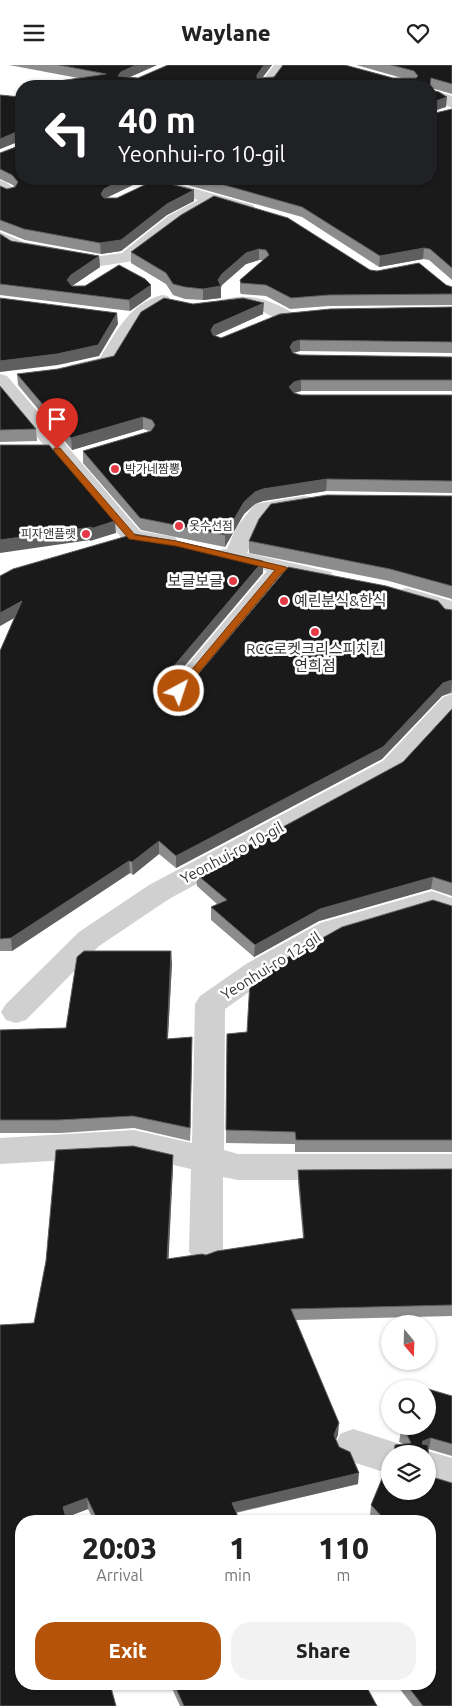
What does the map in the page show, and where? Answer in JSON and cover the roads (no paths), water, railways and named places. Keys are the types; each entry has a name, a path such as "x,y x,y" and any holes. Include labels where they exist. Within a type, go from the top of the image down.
{"street":[{"path":"270,80 281,65"},
{"path":"437,95 444,97 450,110"},
{"path":"149,185 213,199 258,213"},
{"path":"4,243 101,261 127,257 174,220 213,199"},
{"path":"115,259 126,271 133,274"},
{"path":"100,278 113,270 115,259"},
{"path":"233,302 229,290 236,284"},
{"path":"58,373 107,362 124,318 164,296"},
{"path":"204,308 242,301 259,302 295,316 266,322"},
{"path":"5,380 68,455 123,540 195,548 341,581"},
{"path":"28,449 68,455"},
{"path":"234,557 247,528 262,509 326,499"},
{"path":"179,691 276,573 283,569"},
{"path":"389,590 446,607 452,614"},
{"name":"Yeonhui-ro 10-gil","path":"16,1012 89,939 159,892 392,767 452,701"},
{"name":"Yeonhui-ro 12-gil","path":"207,1160 210,1004 256,972 330,930 432,901 452,908"},
{"path":"0,1151 134,1143 238,1167 452,1167"},
{"path":"206,1251 207,1160"},
{"path":"353,1446 381,1454"},
{"path":"436,1472 452,1477"}],"place":[{"name":"박가네짬뽕","path":"115,469"},
{"name":"옷수선점","path":"179,526"},
{"name":"피자앤플랫","path":"86,534"},
{"name":"보글보글","path":"233,581"},
{"name":"예린분식&한식","path":"284,601"},
{"name":"RCC로켓크리스피치킨 연희점","path":"315,632"}]}
